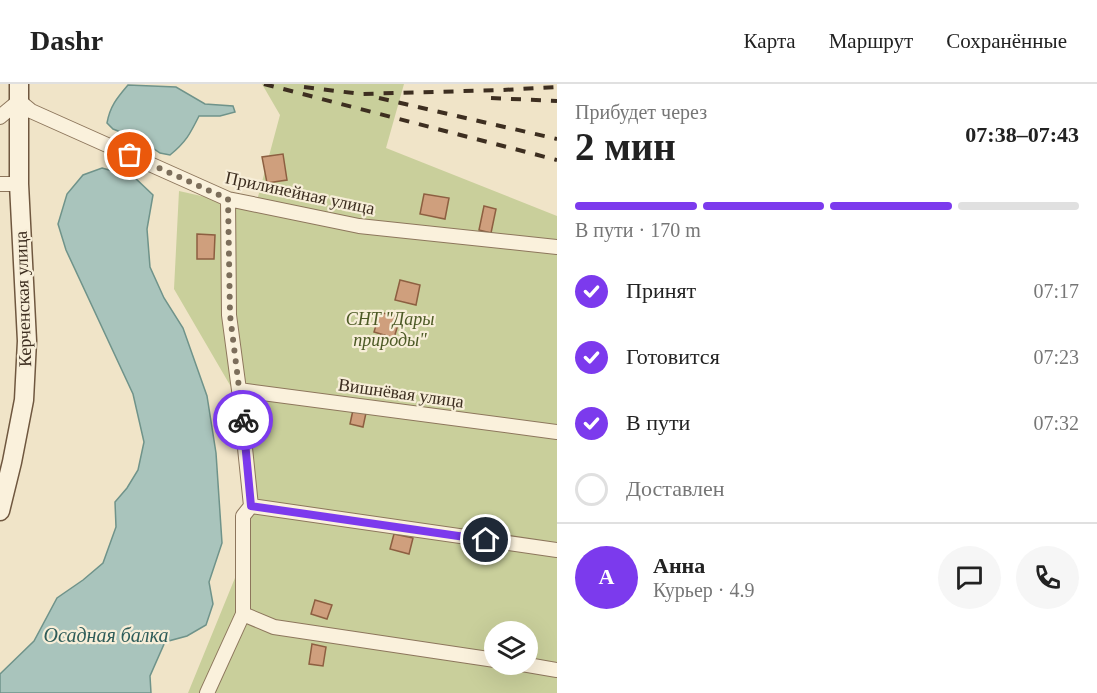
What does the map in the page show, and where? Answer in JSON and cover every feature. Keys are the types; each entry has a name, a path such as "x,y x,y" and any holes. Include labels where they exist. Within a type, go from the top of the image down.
{"street":[{"path":"0,117 19,93"},
{"name":"Керченская улица","path":"0,511 24,400 27,341 19,184 19,93"},
{"name":"Прилинейная улица","path":"19,93 31,111 228,199 359,226 557,247"},
{"path":"0,184 19,184"},
{"path":"207,693 243,614 243,516 251,506 230,315 228,199"},
{"name":"Вишнёвая улица","path":"239,390 557,432"},
{"path":"251,506 557,550"},
{"path":"243,614 274,627 484,658"},
{"path":"538,667 557,670"}],"green space":[{"name":"СНТ \"Дары природы\"","path":"262,84 404,84 386,148 557,216 557,693 188,693 237,573 246,505 234,392 174,289 179,191 255,208 280,115"}],"water":[{"path":"128,85 176,87 205,104 233,106 235,112 220,116 199,116 180,146 170,155 160,153 141,140 113,129 107,123 114,102"},
{"name":"Осадная балка","path":"102,168 134,177 153,195 147,229 150,267 164,298 183,328 207,396 216,453 222,543 209,582 213,604 206,625 187,636 165,642 150,676 151,693 0,693 0,674 34,641 57,598 103,563 116,527 115,502 138,470 144,442 133,394 66,250 58,224 67,194 83,175"}],"building":[{"path":"283,154 287,180 267,183 262,157"},
{"path":"424,194 449,198 445,219 420,214"},
{"path":"484,206 496,209 491,233 479,230"},
{"path":"197,234 215,235 214,259 197,259"},
{"path":"400,280 420,285 416,305 395,300"},
{"path":"380,312 400,318 394,338 374,332"},
{"path":"353,410 366,413 363,427 350,424"},
{"path":"394,534 413,538 409,554 390,549"},
{"path":"315,600 332,605 327,619 311,614"},
{"path":"312,644 326,647 323,666 309,664"}],"railway":[{"path":"264,84 557,160"},
{"path":"304,87 361,94 557,87"},
{"path":"379,98 557,139"},
{"path":"491,98 557,101"}],"way so far":[{"path":"130,155 228,199 230,315 243,420"}],"route":[{"path":"243,420 251,506 486,540"}]}
